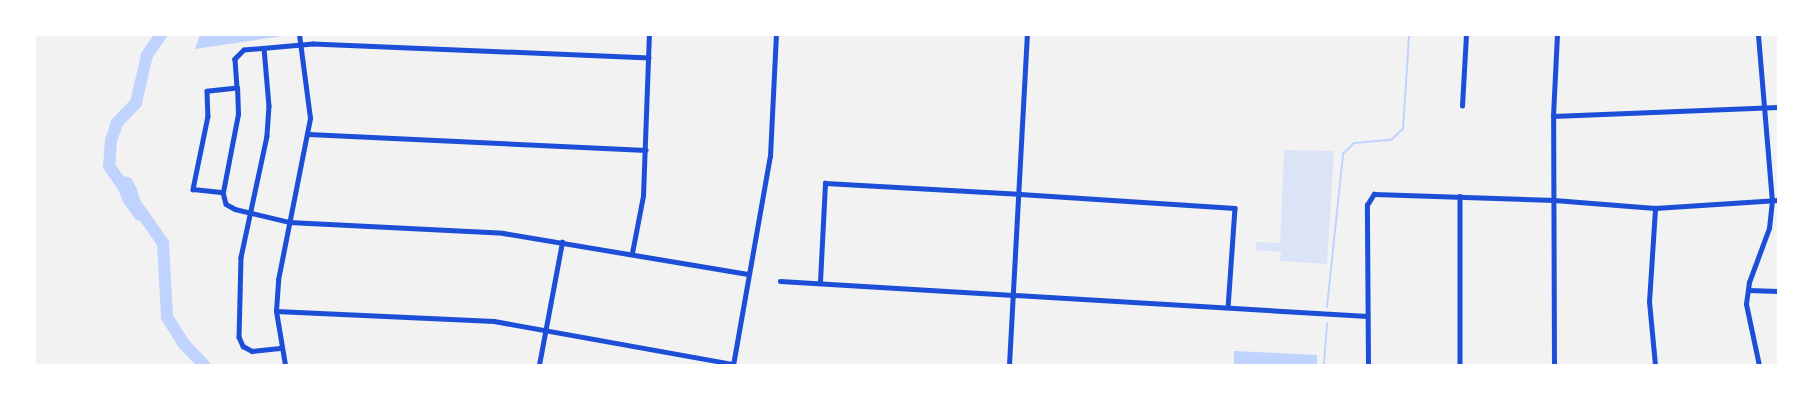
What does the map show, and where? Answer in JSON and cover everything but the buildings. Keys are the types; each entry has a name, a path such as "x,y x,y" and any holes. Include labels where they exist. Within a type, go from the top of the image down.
{"street":[{"path":"284,365 276,311 289,222 308,134 308,88 299,35"},
{"path":"632,253 643,196 649,35"},
{"path":"276,311 494,322 546,329 733,365 772,145 776,35"},
{"path":"1009,365 1020,194 1027,35"},
{"path":"1462,106 1466,35"},
{"path":"1554,365 1553,116 1557,35"},
{"path":"1758,35 1772,200 1769,228 1748,290 1748,322 1759,365"},
{"path":"649,58 302,44 238,53 235,59 238,114 234,149 223,192 226,204 289,222 503,233 632,253 748,274"},
{"path":"264,48 269,106 267,136 249,212 239,277 240,337 243,346 252,351 282,348"},
{"path":"223,192 193,189 208,116 207,91 238,88"},
{"path":"1553,116 1778,107"},
{"path":"308,134 646,150"},
{"path":"820,282 825,183 1020,194 1235,208 1228,307"},
{"path":"1368,365 1367,205 1370,197 1378,193 1554,200 1655,208 1778,200"},
{"path":"1460,196 1460,365"},
{"path":"1655,208 1649,302 1655,365"},
{"path":"539,365 562,242"},
{"path":"780,280 1367,316"},
{"path":"1748,290 1778,291"}],"shaded area":[{"path":"1284,150 1334,151 1327,264 1280,261 1281,252 1256,250 1256,242 1280,243"}],"water":[{"path":"200,35 283,35 283,36 195,49"},
{"path":"124,176 131,178 136,187 147,222 136,220 123,202 116,183 117,179"},
{"path":"1234,351 1317,355 1317,365 1234,365"}],"waterway":[{"path":"161,35 147,55 136,103 117,123 111,140 109,166 163,243 167,317 183,343 204,365"},
{"path":"1327,307 1343,154 1354,143 1391,140 1403,129 1409,35"},
{"path":"1324,365 1327,323"}]}
